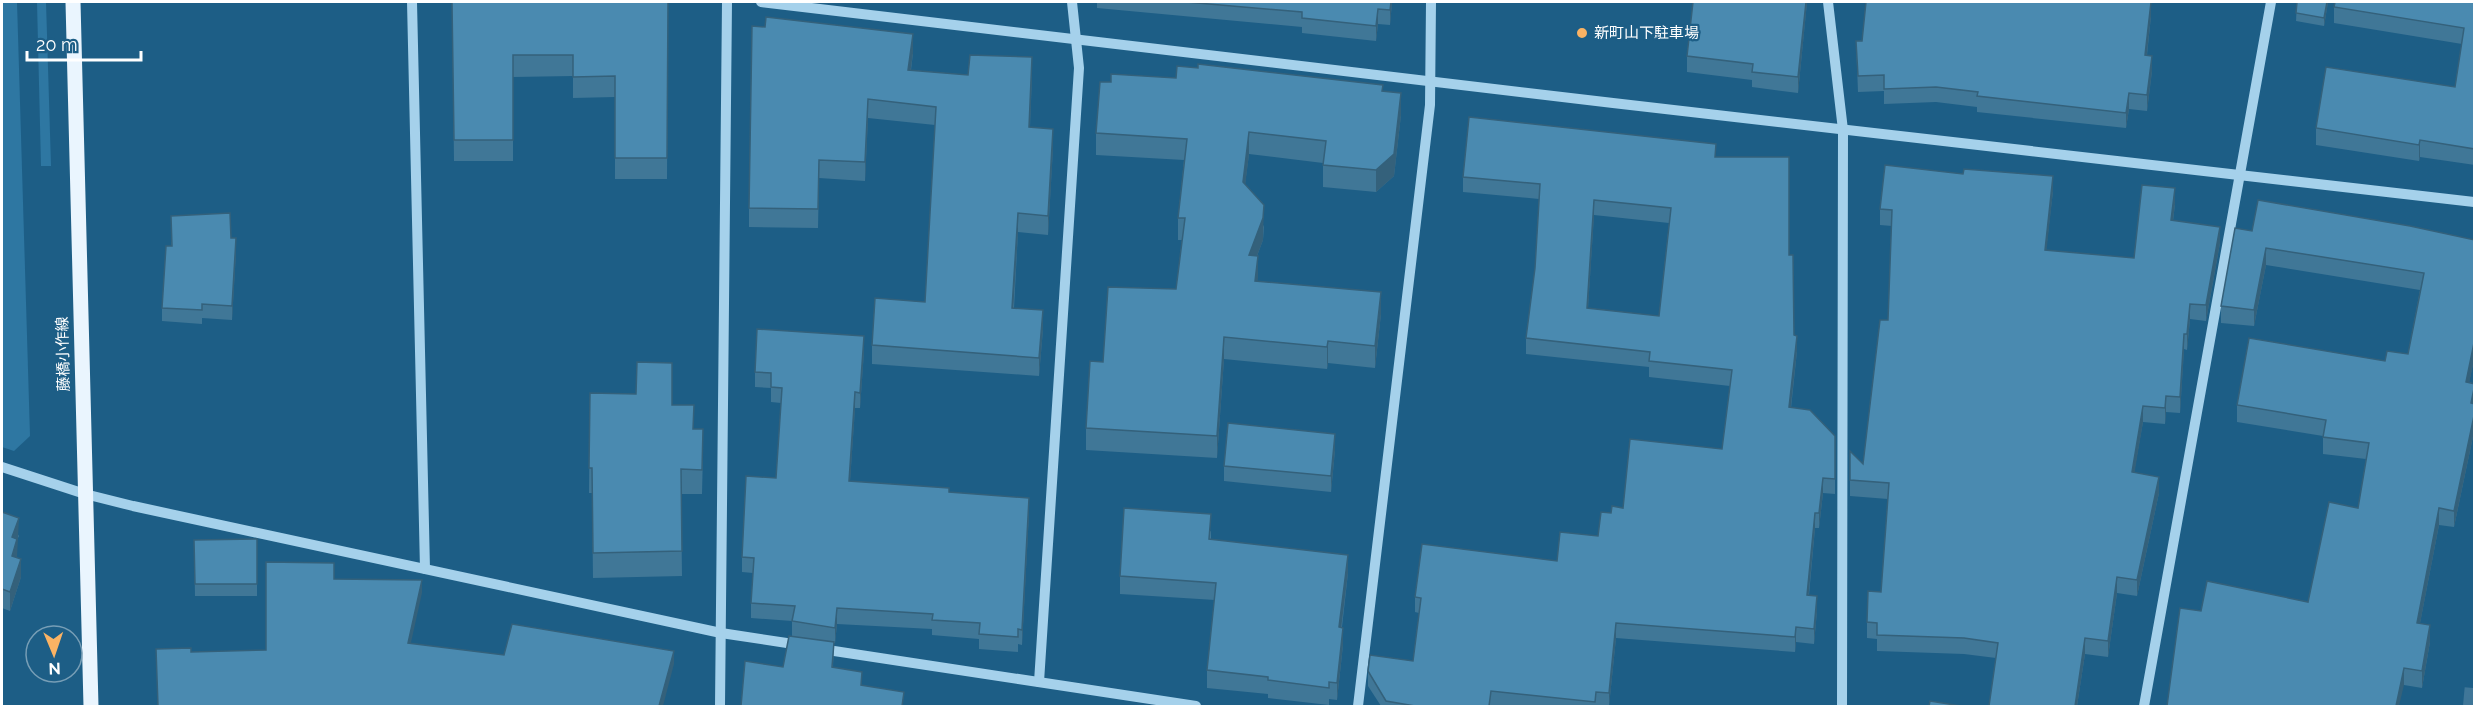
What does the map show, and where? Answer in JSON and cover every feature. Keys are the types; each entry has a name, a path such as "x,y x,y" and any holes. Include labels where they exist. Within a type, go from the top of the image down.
{"main road":[{"name":"藤橋小作線","path":"73,2 91,706"}],"street":[{"path":"412,2 425,569"},
{"path":"720,706 727,2"},
{"path":"761,2 2475,202"},
{"path":"1039,682 1079,68 1078,39 1072,2"},
{"path":"1358,706 1430,81 1431,2"},
{"path":"1828,2 1843,130 1842,706"},
{"path":"2144,706 2271,2"},
{"path":"2,467 85,494 721,633 1196,706"}],"shaded area":[{"path":"2,2 17,2 30,436 14,451 2,447"},
{"path":"37,2 46,2 51,166 41,166"}],"building":[{"path":"452,2 668,2 667,158 615,158 615,76 573,77 573,55 513,55 513,140 454,140"},
{"path":"1186,2 1391,2 1390,10 1378,9 1376,26 1302,18 1302,12"},
{"path":"1693,2 1806,2 1798,77 1752,72 1753,64 1687,56"},
{"path":"1866,2 2151,2 2145,55 2152,56 2147,95 2129,93 2126,113 1977,96 1978,92 1936,87 1884,89 1884,75 1858,76 1856,41 1862,41"},
{"path":"2297,2 2327,2 2324,18 2296,13"},
{"path":"2335,2 2475,2 2475,149 2420,140 2419,145 2316,128 2326,67 2455,87 2464,28 2334,7"},
{"path":"766,17 913,34 908,70 968,75 970,55 1032,57 1029,127 1053,129 1048,216 1018,213 1012,308 1043,310 1039,358 872,345 875,298 925,302 936,107 868,99 865,162 819,160 818,209 749,208 752,26 765,27"},
{"path":"1198,64 1383,85 1382,91 1401,93 1394,154 1376,170 1323,165 1326,141 1249,132 1243,182 1264,205 1263,218 1249,255 1258,256 1255,281 1381,292 1375,346 1328,341 1327,347 1224,337 1217,436 1086,428 1090,361 1103,362 1108,287 1176,289 1185,218 1178,218 1187,139 1096,133 1100,82 1111,82 1111,74 1176,78 1177,66 1198,68"},
{"path":"1469,117 1716,144 1715,157 1789,157 1789,255 1793,255 1794,335 1797,336 1789,407 1810,410 1835,436 1835,479 1823,478 1819,513 1815,513 1807,595 1817,596 1814,629 1796,627 1795,637 1616,623 1609,693 1596,692 1595,702 1491,691 1489,706 1415,706 1386,701 1368,671 1370,655 1413,661 1421,598 1415,597 1422,544 1557,561 1560,532 1598,536 1601,512 1611,513 1612,506 1623,508 1630,439 1722,449 1732,370 1649,361 1650,352 1526,338 1535,268 1540,184 1463,177","holes":["1594,200 1671,208 1659,316 1587,308"]},
{"path":"1885,165 1963,174 1964,169 2053,176 2045,250 2134,258 2142,185 2175,188 2171,220 2220,227 2206,305 2190,304 2187,334 2184,334 2180,397 2166,396 2165,408 2143,406 2132,472 2159,477 2137,580 2117,577 2108,641 2085,638 2075,706 1989,706 1998,643 1964,638 1877,635 1877,623 1867,622 1868,591 1881,592 1889,483 1850,480 1850,451 1863,464 1880,320 1888,320 1892,210 1880,209"},
{"path":"2258,200 2410,226 2475,240 2475,338 2466,382 2475,384 2471,403 2475,404 2475,411 2454,511 2439,508 2417,623 2430,625 2422,671 2404,668 2396,706 2167,706 2180,608 2201,611 2207,581 2308,602 2329,502 2358,508 2369,443 2323,437 2326,420 2237,405 2249,338 2385,361 2387,351 2408,354 2424,273 2266,248 2254,310 2221,306 2235,228 2252,231"},
{"path":"230,213 231,238 236,238 232,306 202,304 202,310 162,308 166,246 172,246 171,216"},
{"path":"757,329 864,336 860,393 855,392 849,481 949,488 949,492 1029,498 1022,630 1018,629 1018,637 979,634 980,623 932,620 933,614 837,608 835,628 792,621 795,606 751,603 754,558 742,557 746,476 776,478 782,388 771,387 771,373 755,372"},
{"path":"637,362 672,363 672,405 694,405 693,429 703,429 702,470 681,469 682,551 593,553 592,468 589,468 590,393 636,394"},
{"path":"1228,423 1335,434 1331,476 1224,466"},
{"path":"1124,508 1211,514 1209,539 1348,555 1339,627 1343,628 1337,683 1329,682 1329,688 1268,680 1268,677 1207,670 1216,583 1120,576"},
{"path":"2,512 19,518 12,537 17,539 12,556 21,559 10,592 2,589"},
{"path":"257,539 257,584 195,584 194,540"},
{"path":"266,562 334,563 334,579 422,580 408,643 504,655 512,624 674,651 659,706 158,706 156,649 191,648 191,652 266,650"},
{"path":"789,636 834,642 832,667 862,672 861,685 904,692 902,706 741,706 745,661 783,667"},
{"path":"1930,701 1961,706 1929,706"}],"tunnel":[{"path":"2472,706 2474,684"}],"place":[{"name":"新町山下駐車場","path":"1582,33"}]}
